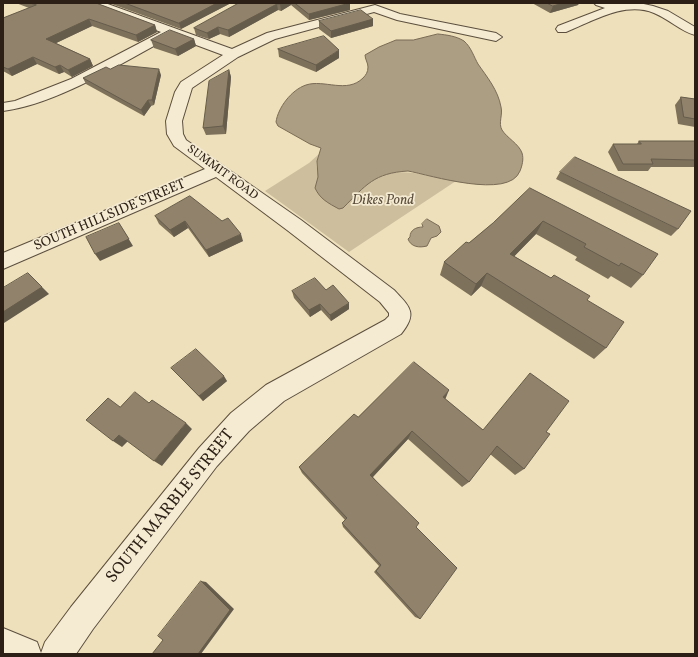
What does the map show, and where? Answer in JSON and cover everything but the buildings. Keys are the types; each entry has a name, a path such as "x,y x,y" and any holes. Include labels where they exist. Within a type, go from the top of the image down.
{"street":[{"path":"95,3 234,54"},
{"name":"SUMMIT ROAD","path":"388,3 375,8 271,36 234,54 186,85 182,92 174,121 175,134 180,143 364,277 392,301 401,314"},
{"path":"600,3 615,8"},
{"path":"562,29 615,8 643,7 656,10 695,30"},
{"path":"375,8 391,16 496,37"},
{"path":"5,107 25,103 76,82 177,33 196,28"},
{"name":"SOUTH HILLSIDE STREET","path":"3,261 217,170"},
{"name":"SOUTH MARBLE STREET","path":"57,654 82,618 208,457 240,422 275,393 393,327 400,319 401,314"},
{"path":"3,644 25,654"}],"green space":[{"name":"Dikes Pond","path":"319,154 317,170 320,177 329,187 349,202 362,188 375,179 386,174 398,172 411,173 456,181 349,252 265,191 309,163"}],"shaded area":[{"path":"438,34 448,35 464,41 469,46 478,64 492,84 500,101 500,125 502,130 518,147 523,155 520,171 513,179 501,184 486,185 450,180 408,171 396,172 387,174 371,182 343,208 339,209 328,203 319,195 315,188 318,177 317,161 321,148 310,144 278,126 276,122 282,105 290,95 300,87 306,85 320,84 343,86 357,83 366,75 368,69 365,55 379,47 396,40 413,40"},
{"path":"427,219 439,226 441,232 437,236 431,238 427,246 418,247 411,244 408,239 411,232 416,228 423,227 422,224"}]}
